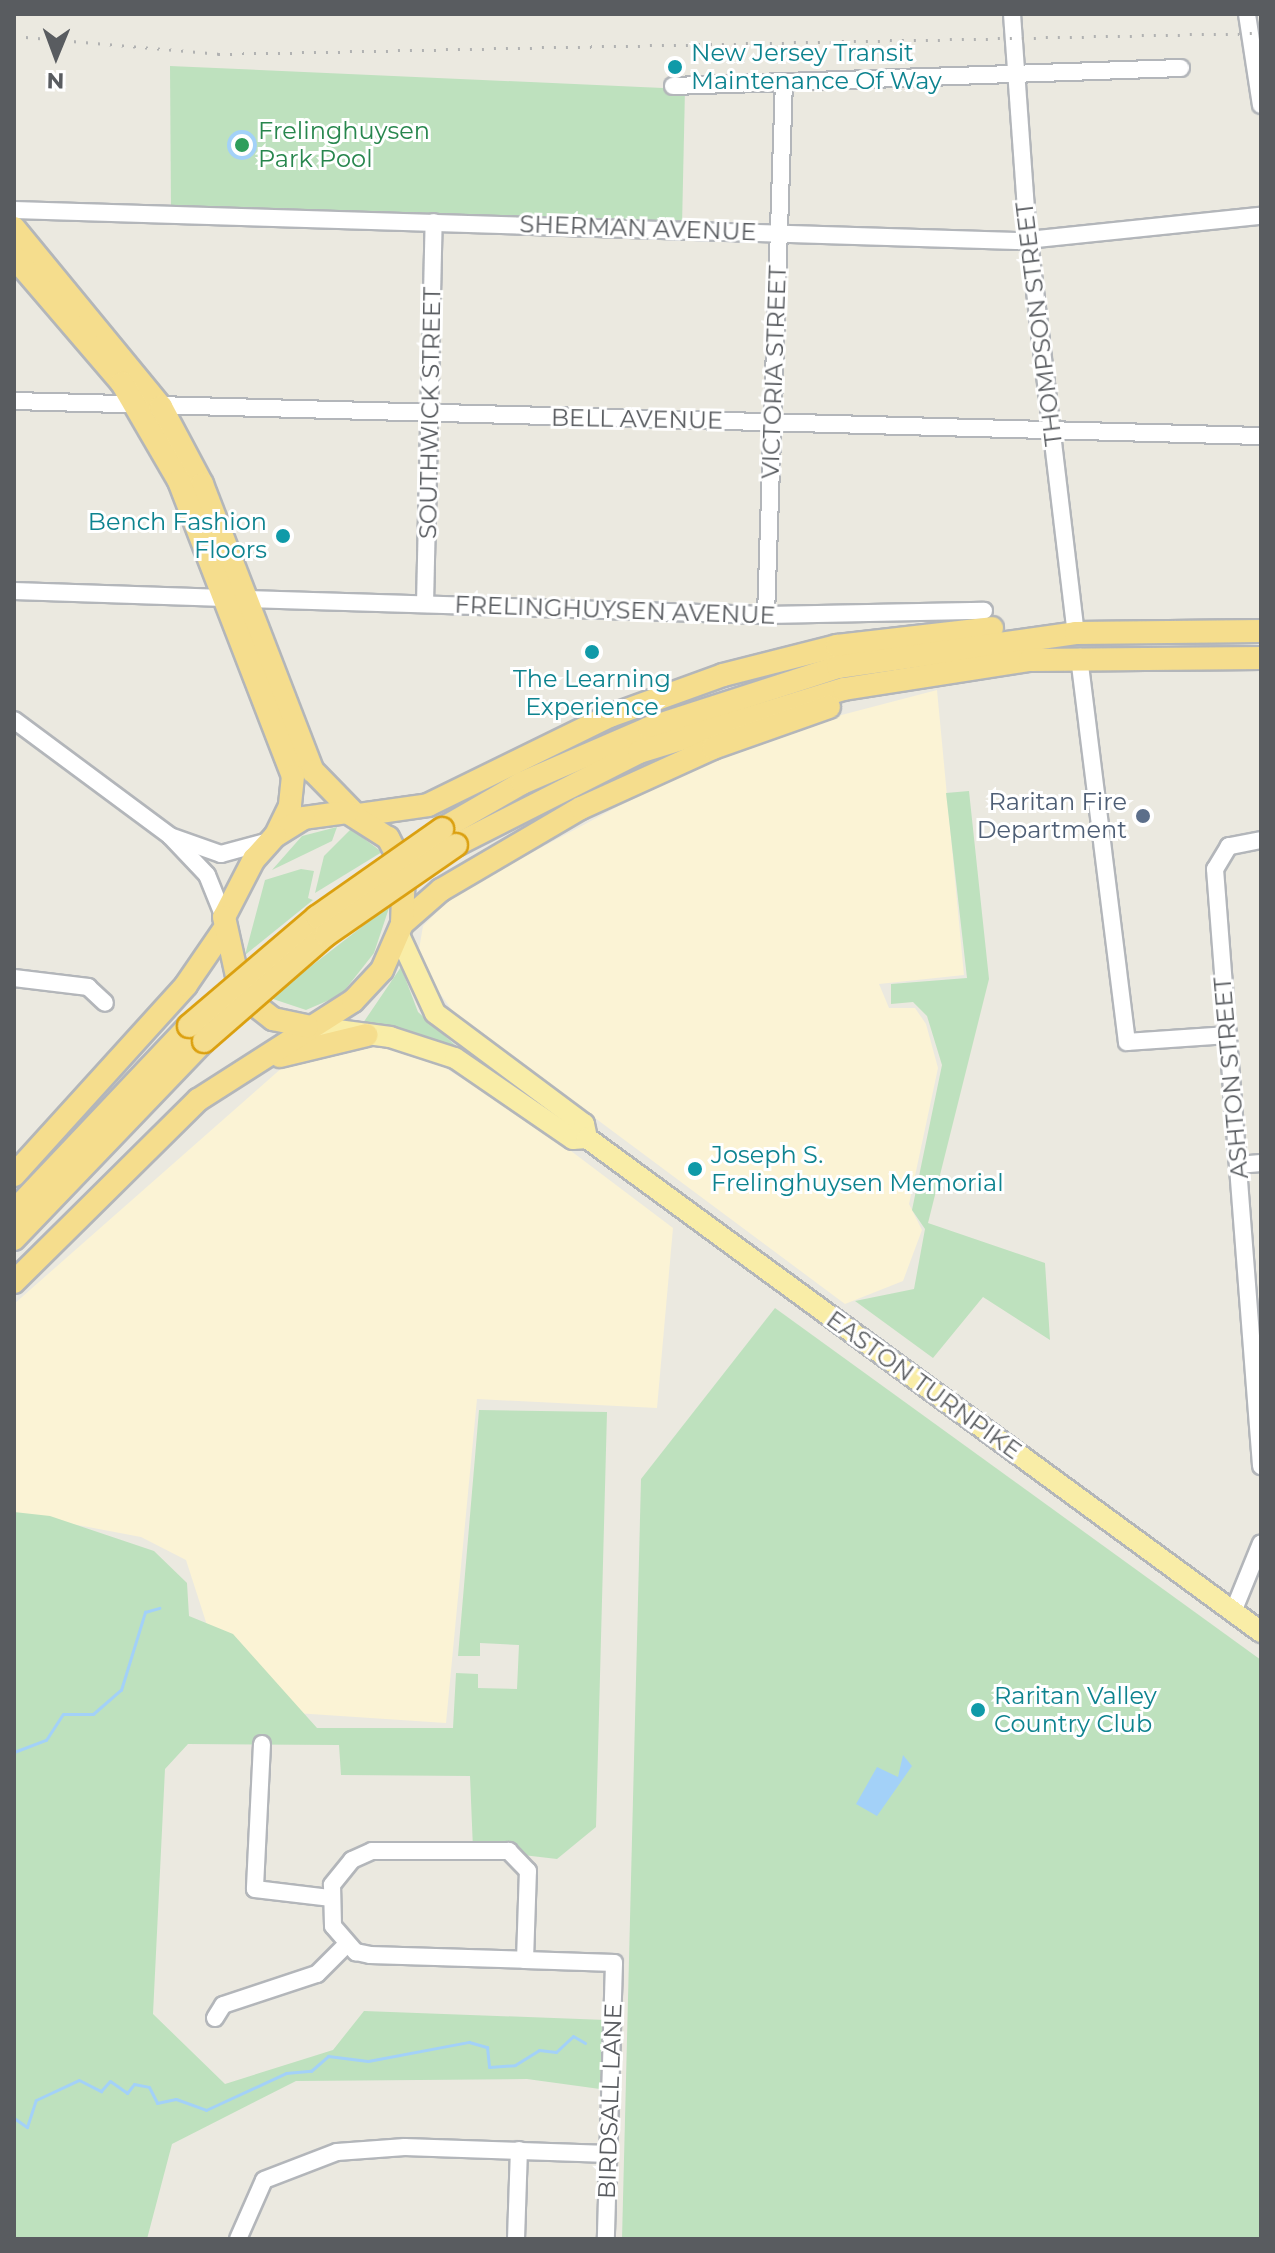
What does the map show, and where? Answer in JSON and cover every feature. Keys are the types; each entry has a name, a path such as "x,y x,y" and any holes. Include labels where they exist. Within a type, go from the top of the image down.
{"highway":[{"path":"14,228 161,407 236,599 293,776 290,806 186,985 14,1175"},
{"path":"14,257 137,406 179,481 236,599 313,771 357,814 388,838 402,860 401,930"},
{"path":"273,838 318,814 357,814 428,805 610,716 778,660 931,632 1038,626 1076,633"},
{"path":"14,1211 306,925 558,766 773,685 938,648 1076,633 1261,631"},
{"path":"449,837 699,731 844,689 977,665 1079,657 1261,658"},
{"path":"14,1282 209,1091 365,991 401,930 477,867 647,776 789,719 977,665"},
{"path":"224,924 235,981 249,1004 307,1026"},
{"path":"14,1239 196,1033"},
{"path":"129,1168 149,1161 259,1068 305,1045 367,1035"}],"main road":[{"name":"EASTON TURNPIKE","path":"401,930 435,1013 584,1124 587,1138"},
{"name":"EASTON TURNPIKE","path":"307,1026 367,1035 455,1058 573,1139 587,1138 1261,1632"}],"street":[{"name":"THOMPSON STREET","path":"1012,14 1012,76 1076,633"},
{"path":"1247,14 1261,105"},
{"path":"673,86 1181,68"},
{"name":"VICTORIA STREET","path":"766,615 784,82"},
{"name":"SHERMAN AVENUE","path":"14,210 1029,240 1261,216"},
{"name":"SOUTHWICK STREET","path":"425,604 434,222"},
{"name":"BELL AVENUE","path":"14,401 1261,436"},
{"name":"FRELINGHUYSEN AVENUE","path":"14,591 766,615 984,611"},
{"path":"1079,657 1127,1042 1228,1035"},
{"path":"14,720 170,836 207,875 224,924"},
{"path":"170,836 221,854 273,838"},
{"name":"ASHTON STREET","path":"1261,840 1236,844 1220,853 1215,869 1261,1466"},
{"path":"14,978 88,987 105,1003"},
{"path":"1238,1165 1261,1163"},
{"path":"1233,1612 1261,1543"},
{"path":"262,1744 255,1889 331,1898"},
{"path":"372,1851 509,1851 528,1871 525,1960 370,1955 346,1945 333,1926 331,1898 337,1874 372,1851"},
{"path":"215,2018 223,2005 317,1974 346,1945"},
{"name":"BIRDSALL LANE","path":"525,1960 614,1963 606,2239"},
{"path":"238,2239 264,2180 302,2162 405,2147 608,2154"},
{"path":"516,2239 519,2150"}],"shaded area":[{"path":"937,690 964,975 879,984 889,1008 915,1008 926,1024 938,1068 909,1204 922,1230 903,1281 845,1304 454,1013 417,961 423,926 456,893 617,807 765,735"},
{"path":"367,1044 429,1058 530,1120 673,1228 657,1408 477,1399 446,1723 234,1709 186,1560 141,1537 14,1513 14,1304 292,1059"}],"green space":[{"path":"170,66 685,89 682,226 171,211"},
{"path":"969,791 989,979 928,1223 1045,1263 1050,1340 983,1297 933,1358 855,1301 914,1289 925,1229 912,1210 942,1065 927,1016 913,1002 891,1004 891,984 967,978 946,793"},
{"path":"337,827 332,841 272,870 302,836"},
{"path":"351,829 382,852 315,893 324,856"},
{"path":"301,869 314,871 308,898 313,900 245,955 265,880"},
{"path":"390,905 374,953 341,995 306,1010 270,998"},
{"path":"401,967 418,1012 473,1061 363,1023"},
{"path":"775,1308 1261,1660 1261,2239 622,2239 641,1479"},
{"path":"479,1410 607,1412 596,1827 557,1859 473,1849 470,1776 341,1775 339,1745 188,1744 165,1769 153,2014 225,2084 333,2050 364,2011 606,2020 600,2089 527,2079 296,2081 172,2144 147,2239 14,2239 14,1512 50,1516 154,1551 187,1583 189,1616 233,1634 317,1728 453,1728 456,1673 478,1674 478,1688 517,1689 519,1645 480,1643 480,1656 458,1656"}],"water":[{"name":"Frelinghuysen Park Pool","path":"242,130 248,131 256,139 256,151 248,159 242,160 236,159 228,151 227,145 228,139 236,131"},
{"path":"903,1755 912,1766 877,1816 856,1804 877,1767 898,1777"}],"waterway":[{"path":"14,1752 46,1740 63,1714 93,1714 121,1690 145,1612 159,1608"},
{"path":"14,2118 27,2127 36,2100 79,2080 101,2091 110,2081 127,2093 134,2084 149,2087 157,2103 176,2099 206,2110 286,2073 311,2071 328,2056 368,2061 469,2042 487,2047 489,2067 515,2065 539,2050 556,2052 573,2036 585,2043"}],"railway":[{"path":"14,36 218,54 1261,33"}],"place":[{"name":"New Jersey Transit Maintenance Of Way","path":"675,67"},
{"name":"Frelinghuysen Park Pool","path":"242,145"},
{"name":"Bench Fashion Floors","path":"283,536"},
{"name":"The Learning Experience","path":"592,652"},
{"name":"Raritan Fire Department","path":"1143,816"},
{"name":"Joseph S. Frelinghuysen Memorial","path":"695,1169"},
{"name":"Raritan Valley Country Club","path":"978,1710"}]}
